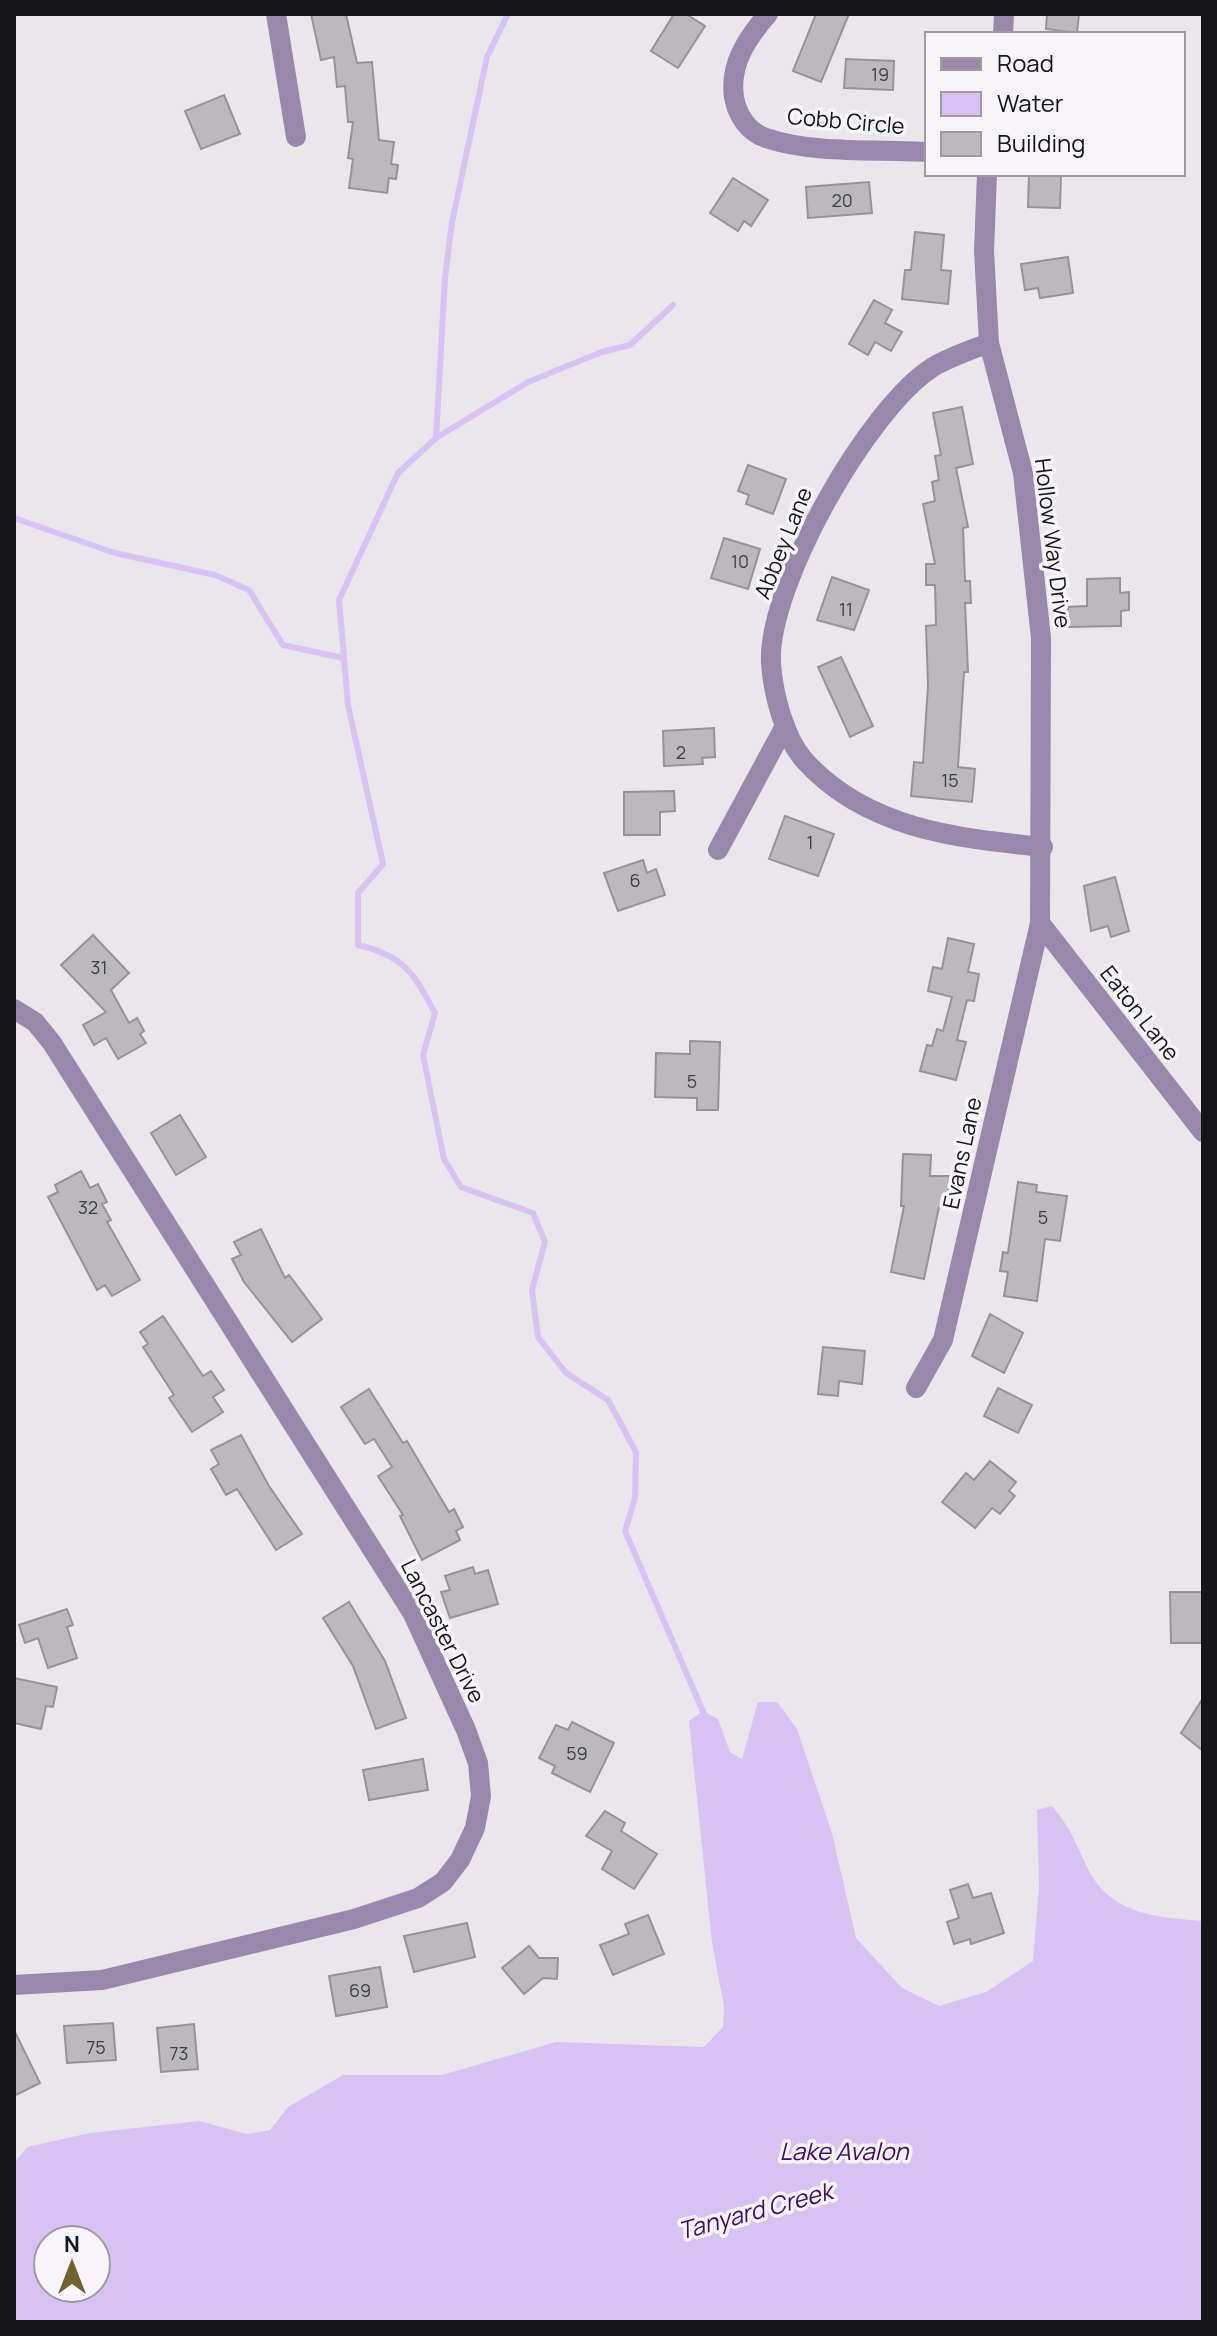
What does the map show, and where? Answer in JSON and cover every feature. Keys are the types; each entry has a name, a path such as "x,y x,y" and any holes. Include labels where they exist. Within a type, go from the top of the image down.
{"street":[{"path":"276,14 296,137"},
{"name":"Cobb Circle","path":"768,14 754,32 733,72 736,111 748,126 765,138 794,143 925,152"},
{"name":"Hollow Way Drive","path":"987,176 984,251 989,343 1023,473 1038,608 1043,847 1040,923"},
{"name":"Abbey Lane","path":"989,343 933,367 907,390 832,486 778,619 771,662 785,726 803,759 835,786 913,828 1043,847"},
{"path":"718,850 785,726"},
{"name":"Eaton Lane","path":"1040,923 1203,1132"},
{"name":"Evans Lane","path":"916,1388 943,1340 1040,923"},
{"name":"Lancaster Drive","path":"14,1009 35,1022 52,1043 413,1614 466,1730 478,1763 481,1796 475,1828 460,1860 443,1882 418,1898 354,1919 102,1980 14,1985"}],"water":[{"name":"Lake Avalon","path":"758,1702 777,1702 797,1729 832,1833 856,1938 902,1988 939,2006 986,1992 1033,1961 1039,1885 1037,1810 1052,1806 1068,1828 1096,1882 1120,1904 1151,1915 1203,1921 1203,2322 14,2322 14,2163 27,2147 90,2133 199,2121 247,2134 270,2130 288,2107 343,2075 442,2075 556,2042 704,2047 723,2027 724,2006 712,1943 689,1721 703,1711 718,1719 730,1752 742,1759"}],"building":[{"path":"311,14 346,14 357,63 372,62 379,140 394,142 391,164 398,165 396,179 389,178 387,193 349,188 353,159 348,158 353,122 348,122 345,86 337,87 334,57 321,60"},
{"path":"674,14 686,14 705,26 678,68 651,51"},
{"path":"816,14 849,14 821,82 793,71"},
{"path":"1047,14 1079,14 1077,32 1046,29"},
{"path":"846,59 894,61 893,90 844,88"},
{"path":"224,95 240,134 201,149 185,111"},
{"path":"1029,176 1061,176 1060,208 1028,207"},
{"path":"733,178 768,200 751,226 744,221 738,231 710,213"},
{"path":"869,182 872,213 808,218 806,187"},
{"path":"915,232 944,235 941,270 951,271 948,304 902,299 905,270 911,270"},
{"path":"1068,257 1073,293 1040,298 1038,288 1025,290 1021,264"},
{"path":"874,300 892,310 885,323 902,332 891,351 875,342 868,355 849,344"},
{"path":"962,407 973,464 956,468 968,527 963,528 965,581 970,581 971,603 965,603 968,672 964,672 958,767 975,769 972,802 911,796 914,762 923,763 928,686 926,626 936,625 935,585 926,585 926,564 935,564 923,504 935,501 932,482 939,480 935,456 941,455 933,413"},
{"path":"748,465 786,479 773,514 746,504 749,495 738,491"},
{"path":"724,538 760,549 748,589 711,578"},
{"path":"832,577 869,590 854,630 817,620"},
{"path":"1120,578 1120,593 1129,592 1129,610 1121,611 1121,626 1069,627 1068,607 1087,606 1087,579"},
{"path":"841,657 873,726 850,737 818,667"},
{"path":"714,728 715,757 702,758 703,764 664,766 663,731"},
{"path":"674,791 675,811 660,812 660,835 624,835 624,792"},
{"path":"785,816 834,834 818,876 769,859"},
{"path":"643,860 647,873 656,869 665,895 618,911 604,873"},
{"path":"1115,877 1129,931 1111,937 1108,926 1091,931 1084,886"},
{"path":"93,935 129,973 111,990 129,1023 137,1018 144,1031 140,1034 146,1043 118,1059 106,1038 94,1045 83,1025 106,1012 61,965"},
{"path":"948,938 974,944 968,972 979,974 974,1001 967,1000 957,1040 966,1042 956,1080 920,1071 927,1045 932,1046 937,1029 943,1031 952,997 928,991 933,967 942,969"},
{"path":"690,1041 720,1042 718,1110 697,1110 697,1098 655,1097 656,1053 690,1054"},
{"path":"180,1115 206,1157 176,1175 151,1133"},
{"path":"903,1154 931,1155 930,1176 949,1176 948,1207 939,1207 924,1279 891,1272 904,1206 901,1206"},
{"path":"81,1171 90,1188 98,1184 107,1202 102,1204 111,1220 107,1222 140,1280 112,1296 105,1285 97,1290 48,1197 58,1192 55,1185"},
{"path":"1018,1182 1037,1185 1036,1192 1067,1196 1060,1241 1045,1239 1037,1301 1004,1296 1008,1272 1000,1271 1003,1252 1008,1253"},
{"path":"261,1229 285,1278 289,1275 322,1319 292,1342 244,1282 232,1259 241,1255 234,1242"},
{"path":"990,1314 1023,1333 1004,1373 972,1356"},
{"path":"163,1316 203,1376 211,1371 224,1390 213,1397 223,1412 192,1432 169,1398 174,1395 143,1347 148,1344 140,1332"},
{"path":"823,1347 865,1351 862,1384 839,1381 838,1396 818,1394"},
{"path":"998,1388 1032,1405 1018,1433 984,1416"},
{"path":"369,1389 403,1443 407,1441 449,1512 454,1509 463,1527 456,1531 460,1540 422,1560 400,1516 403,1515 378,1476 392,1467 374,1439 365,1444 341,1407"},
{"path":"241,1435 269,1486 302,1534 276,1550 237,1489 226,1495 211,1469 219,1464 211,1450"},
{"path":"990,1461 1016,1482 1009,1491 1015,1496 1000,1514 992,1508 975,1528 942,1502 966,1473 974,1480"},
{"path":"473,1567 475,1574 488,1570 498,1604 450,1618 441,1592 450,1590 445,1576"},
{"path":"1170,1592 1203,1592 1203,1643 1171,1643"},
{"path":"349,1602 385,1661 406,1718 376,1729 353,1666 323,1618"},
{"path":"67,1609 73,1625 67,1627 77,1658 48,1668 38,1638 25,1643 19,1625"},
{"path":"14,1678 57,1687 53,1707 46,1706 41,1729 14,1723"},
{"path":"1203,1698 1203,1751 1181,1733"},
{"path":"572,1722 614,1743 590,1792 552,1773 555,1766 539,1758 556,1725 568,1730"},
{"path":"423,1759 428,1790 369,1800 363,1770"},
{"path":"605,1811 625,1823 621,1831 657,1854 634,1889 602,1869 612,1851 586,1836"},
{"path":"968,1884 973,1898 991,1893 1004,1933 971,1944 970,1939 954,1944 947,1922 959,1918 950,1890"},
{"path":"648,1915 664,1954 613,1975 600,1945 629,1934 625,1924"},
{"path":"467,1923 475,1957 414,1972 404,1936"},
{"path":"529,1946 539,1958 558,1958 557,1979 543,1978 524,1994 502,1968"},
{"path":"380,1967 387,2007 336,2016 329,1976"},
{"path":"113,2023 116,2060 67,2063 64,2026"},
{"path":"194,2024 198,2069 161,2072 157,2028"},
{"path":"14,2030 40,2083 14,2096"}],"waterway":[{"path":"508,14 487,57 452,222 445,278 436,438 398,473 339,600 348,705 383,864 358,893 358,945 386,954 406,968 435,1013 423,1055 444,1159 461,1187 533,1213 545,1242 532,1290 538,1337 566,1373 608,1400 636,1452 635,1498 625,1531 705,1716"},
{"path":"436,438 528,382 602,352 630,345 673,305"},
{"path":"14,518 115,553 215,575 249,590 283,645 343,658"}],"water label":[{"name":"Tanyard Creek","path":"755,2210"}]}
